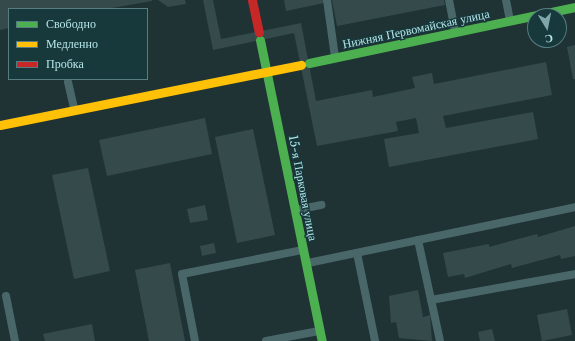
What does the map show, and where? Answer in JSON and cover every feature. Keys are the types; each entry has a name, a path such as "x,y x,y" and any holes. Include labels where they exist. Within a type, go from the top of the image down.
{"street":[{"name":"15-я Парковая улица","path":"252,0 322,341"},
{"name":"Нижняя Первомайская улица","path":"0,125 336,58 575,7"}],"lane":[{"path":"327,0 336,58"},
{"path":"449,0 456,32"},
{"path":"506,0 510,21"},
{"path":"68,82 74,110"},
{"path":"295,210 321,205"},
{"path":"306,264 575,207"},
{"path":"418,240 440,341"},
{"path":"195,341 182,274 303,250"},
{"path":"357,253 375,341"},
{"path":"431,300 575,274"},
{"path":"6,296 15,341"},
{"path":"266,341 320,330"}],"building":[{"path":"0,0 152,0 112,8 8,8 8,28 0,30"},
{"path":"158,0 185,0 186,4 168,7"},
{"path":"203,0 213,0 221,39 301,23 316,101 372,90 373,97 415,88 412,77 432,73 434,84 546,62 552,95 443,116 446,128 533,112 538,139 389,167 384,139 419,133 416,118 396,122 398,131 317,146 294,33 213,50"},
{"path":"284,0 324,0 324,3 286,11"},
{"path":"332,0 444,0 445,5 337,26"},
{"path":"575,45 575,79 573,79 567,47"},
{"path":"205,118 212,154 107,176 99,140"},
{"path":"253,129 275,235 237,243 215,137"},
{"path":"88,168 110,271 74,279 52,175"},
{"path":"205,205 208,220 190,223 187,209"},
{"path":"575,226 575,256 561,259 560,255 512,268 511,264 465,278 464,274 448,277 443,253 489,244 489,247 537,234 538,237"},
{"path":"214,243 216,253 202,256 200,246"},
{"path":"170,263 185,341 149,341 135,270"},
{"path":"418,290 423,317 430,315 432,341 399,338 396,322 391,323 389,296"},
{"path":"567,309 572,335 542,341 537,315"},
{"path":"92,324 95,341 45,341 43,334"},
{"path":"492,329 495,341 480,341 478,332"}],"traffic: fast":[{"path":"309,63 575,7"},
{"path":"260,40 322,341"}],"traffic: slow":[{"path":"0,125 301,65"}],"traffic: jam":[{"path":"252,0 259,32"}]}
